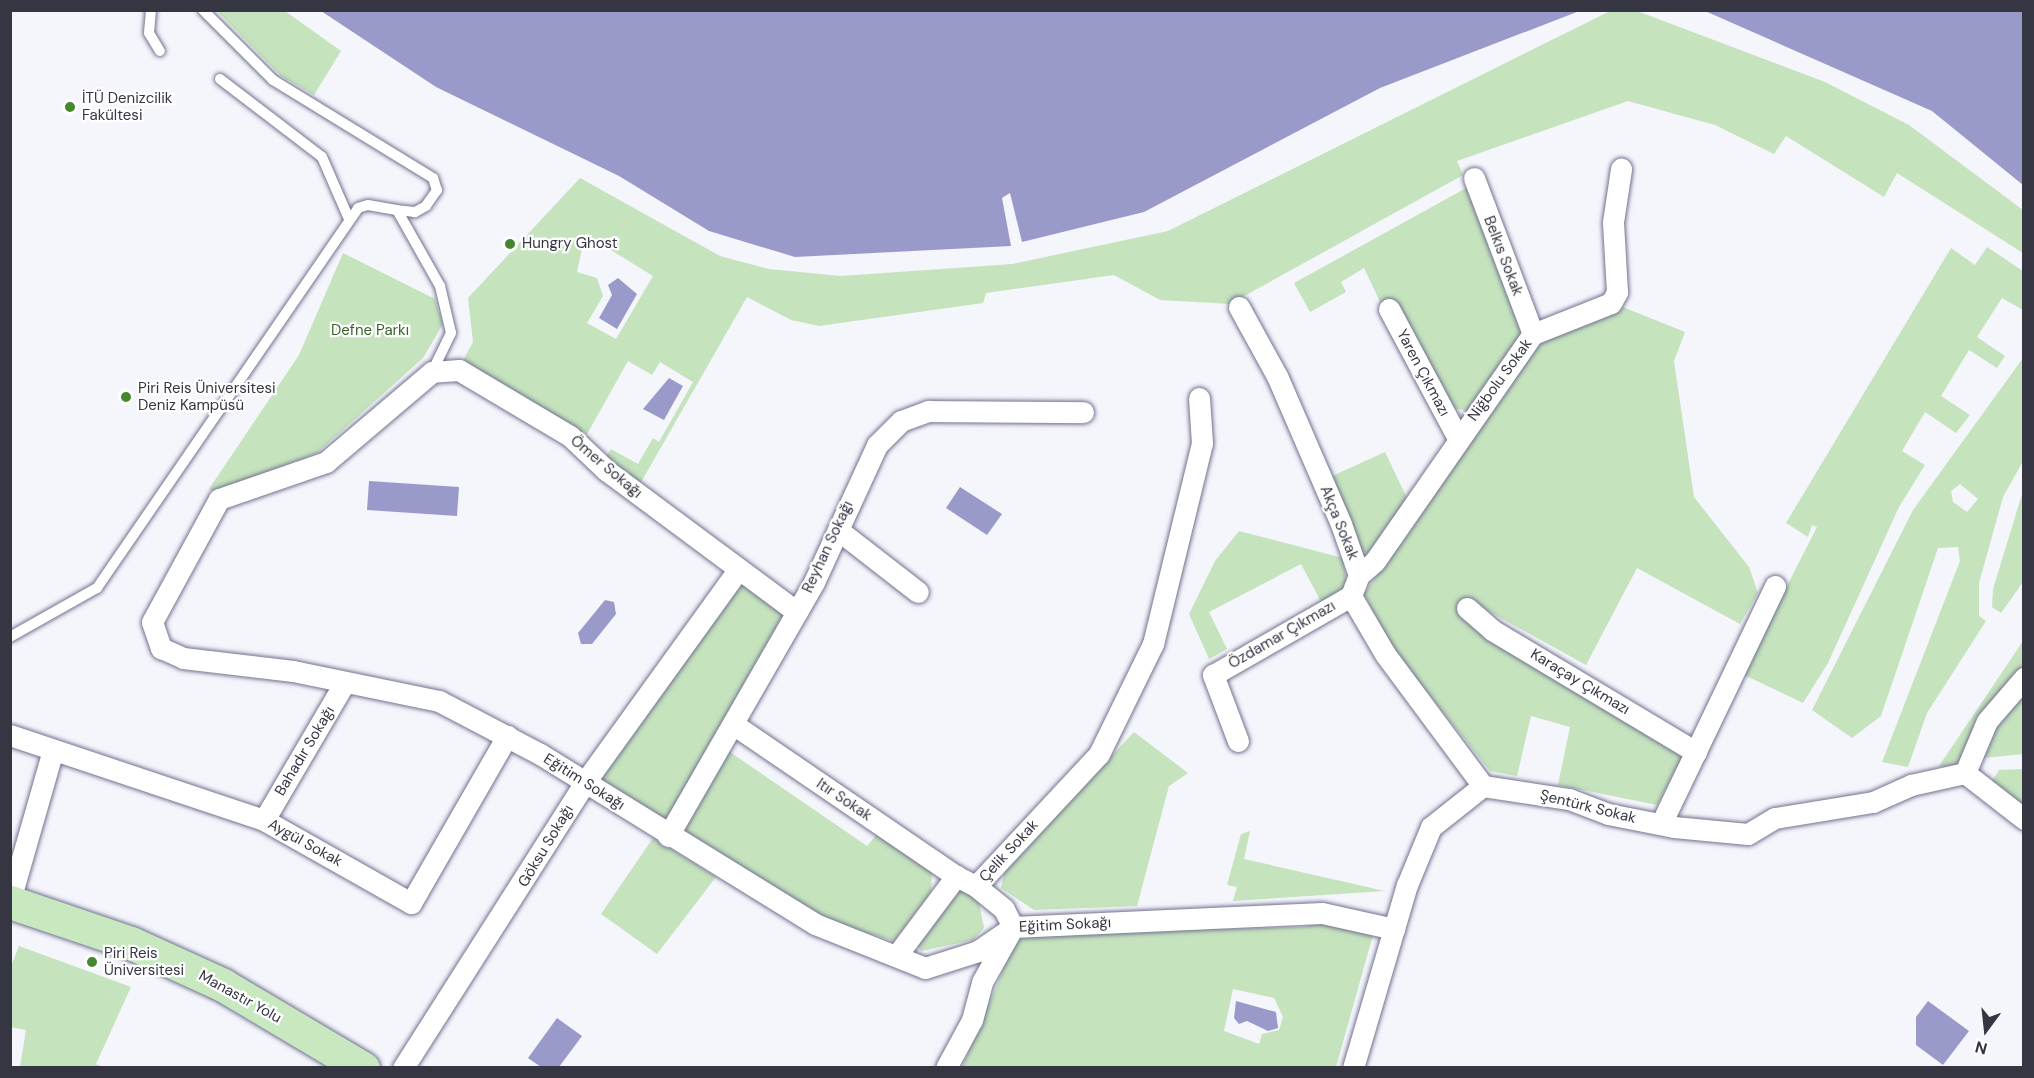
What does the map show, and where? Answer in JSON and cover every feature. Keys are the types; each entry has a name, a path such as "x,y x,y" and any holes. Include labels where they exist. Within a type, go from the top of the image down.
{"main road":[{"name":"Manastır Yolu","path":"10,901 131,943 223,985 363,1068"}],"street":[{"name":"Niğbolu Sokak","path":"1359,575 1375,561 1458,438 1533,334 1611,303 1617,292 1613,222 1621,169"},
{"name":"Belkıs Sokak","path":"1474,178 1533,334"},
{"name":"Akça Sokak","path":"1239,307 1277,376 1359,575 1351,596"},
{"name":"Yaren Çıkmazı","path":"1389,309 1458,438"},
{"name":"Ömer Sokağı","path":"432,372 459,370 561,431 737,571 797,612"},
{"name":"Eğitim Sokağı","path":"432,372 326,462 219,500 152,622 161,648 183,658 345,682 439,701 507,736 585,782 668,836 815,924 925,968 978,951 1014,927 1322,913 1394,929"},
{"name":"Çelik Sokak","path":"897,955 956,876 976,886 1100,754 1153,644 1202,443 1199,398"},
{"name":"Reyhan Sokağı","path":"668,836 797,612 838,530 862,471 901,422 929,411 1083,412"},
{"path":"838,530 918,592"},
{"name":"Göksu Sokağı","path":"404,1068 585,782 737,571"},
{"path":"1661,824 1775,586"},
{"path":"1351,596 1385,654 1482,786 1431,827 1394,929 1353,1068"},
{"name":"Özdamar Çıkmazı","path":"1238,741 1213,675 1351,596"},
{"name":"Karaçay Çıkmazı","path":"1467,608 1492,630 1696,752"},
{"path":"2024,678 1987,721 1965,773 2024,819"},
{"name":"Bahadır Sokağı","path":"264,820 345,682"},
{"name":"Itır Sokak","path":"733,724 956,876"},
{"name":"Aygül Sokak","path":"10,735 264,820 411,903 507,736"},
{"path":"10,901 53,750"},
{"name":"Şentürk Sokak","path":"1482,786 1569,799 1661,824 1748,834 1775,818 1873,802 1911,785 1965,773"},
{"path":"946,1068 964,1037 982,982 1014,927 1004,909 976,886"}],"lane":[{"path":"151,10 149,33 160,51"},
{"path":"10,637 96,588 290,314 349,219 368,205 415,212 426,206 437,190 433,178 273,80 203,10"},
{"path":"220,79 322,157 349,219"},
{"path":"397,210 440,286 451,333 432,372"}],"green space":[{"path":"217,11 285,11 341,51 314,95 281,76"},
{"path":"1610,11 1637,11 1825,82 1909,125 2023,210 2023,253 1897,173 1884,197 1786,136 1774,154 1715,125 1628,101 1457,161 1463,175 1230,304 1160,300 1114,275 986,293 983,303 819,326 791,320 747,297 640,484 606,456 611,449 638,464 653,438 659,442 693,382 660,362 652,375 628,361 586,436 452,381 473,342 468,298 580,178 720,256 769,269 841,276 1012,264 1168,231","holes":["585,234 653,276 616,339 587,323 603,296 597,278 577,272"]},
{"path":"1468,187 1524,333 1468,411 1447,407 1383,308 1364,268 1341,282 1346,292 1310,312 1294,283"},
{"path":"1987,247 2023,271 2023,310 2002,298 1977,337 2005,356 1997,368 1969,350 1941,396 1970,415 1956,433 1925,412 1902,451 1925,465 1899,507 1828,663 1803,703 1742,674 1817,527 1812,525 1808,537 1786,523 1951,248 1975,265"},
{"name":"Defne Parkı","path":"343,253 435,299 443,324 423,358 317,453 215,492 209,489 299,355"},
{"path":"1620,306 1685,332 1674,361 1694,497 1749,567 1758,593 1740,624 1637,568 1586,665 1470,601 1460,608 1684,754 1657,805 1558,785 1570,727 1531,716 1517,776 1490,771 1393,649 1364,594 1531,346"},
{"path":"2023,358 2023,461 2003,497 1979,583 1979,616 1986,621 1927,713 1908,767 1882,762 1960,561 1958,547 1938,548 1881,716 1852,738 1812,710 1913,510","holes":["1960,484 1978,499 1967,512 1953,502 1951,491"]},
{"path":"1385,452 1407,498 1369,553 1361,552 1330,477"},
{"path":"2023,491 2023,582 2001,613 1992,607 1993,589"},
{"path":"1239,531 1343,558 1347,585 1322,604 1301,564 1209,612 1227,649 1209,659 1189,614 1215,561"},
{"path":"738,580 786,614 666,821 599,779"},
{"path":"2023,641 2023,666 1979,720 1957,767 1939,766"},
{"path":"2023,693 2023,754 1983,758 1996,726"},
{"path":"1134,732 1188,773 1169,786 1137,906 1034,910 1001,888 1005,869"},
{"path":"727,750 867,846 878,833 932,871 931,892 894,941 827,921 680,829"},
{"path":"2023,769 2023,807 1991,783 1999,770"},
{"path":"1250,831 1244,859 1385,891 1233,901 1237,887 1227,885 1241,834"},
{"path":"653,838 716,877 657,954 601,914"},
{"path":"959,886 977,891 984,928 973,940 921,951 914,940"},
{"path":"1323,921 1373,935 1336,1067 962,1068 1015,942 1029,933 1304,927","holes":["1233,989 1274,998 1283,1017 1279,1030 1262,1034 1259,1044 1224,1031"]},
{"path":"19,946 131,987 96,1064 103,1067 20,1067 26,1030 10,1027 11,966"}],"water":[{"path":"1582,10 1380,88 1144,212 1022,242 1010,193 1002,198 1011,246 795,257 709,231 619,176 436,87 321,11"},
{"path":"1705,11 2023,11 2023,185 1932,111"},
{"path":"618,278 637,294 617,329 599,318 612,295 608,285"},
{"path":"669,378 683,386 664,420 643,409"},
{"path":"369,481 459,487 457,516 367,510"},
{"path":"960,487 1002,514 987,535 946,508"},
{"path":"605,600 614,602 616,614 592,644 581,644 578,633"},
{"path":"1236,1001 1276,1012 1278,1028 1268,1031 1247,1021 1239,1024 1234,1018"},
{"path":"1928,1001 1969,1031 1943,1065 1916,1045 1916,1017"},
{"path":"557,1018 582,1036 559,1067 541,1067 528,1058"}],"place":[{"name":"İTÜ Denizcilik Fakültesi","path":"70,107"},
{"name":"Hungry Ghost","path":"510,244"},
{"name":"Piri Reis Üniversitesi Deniz Kampüsü","path":"126,397"},
{"name":"Piri Reis Üniversitesi","path":"92,962"}]}
